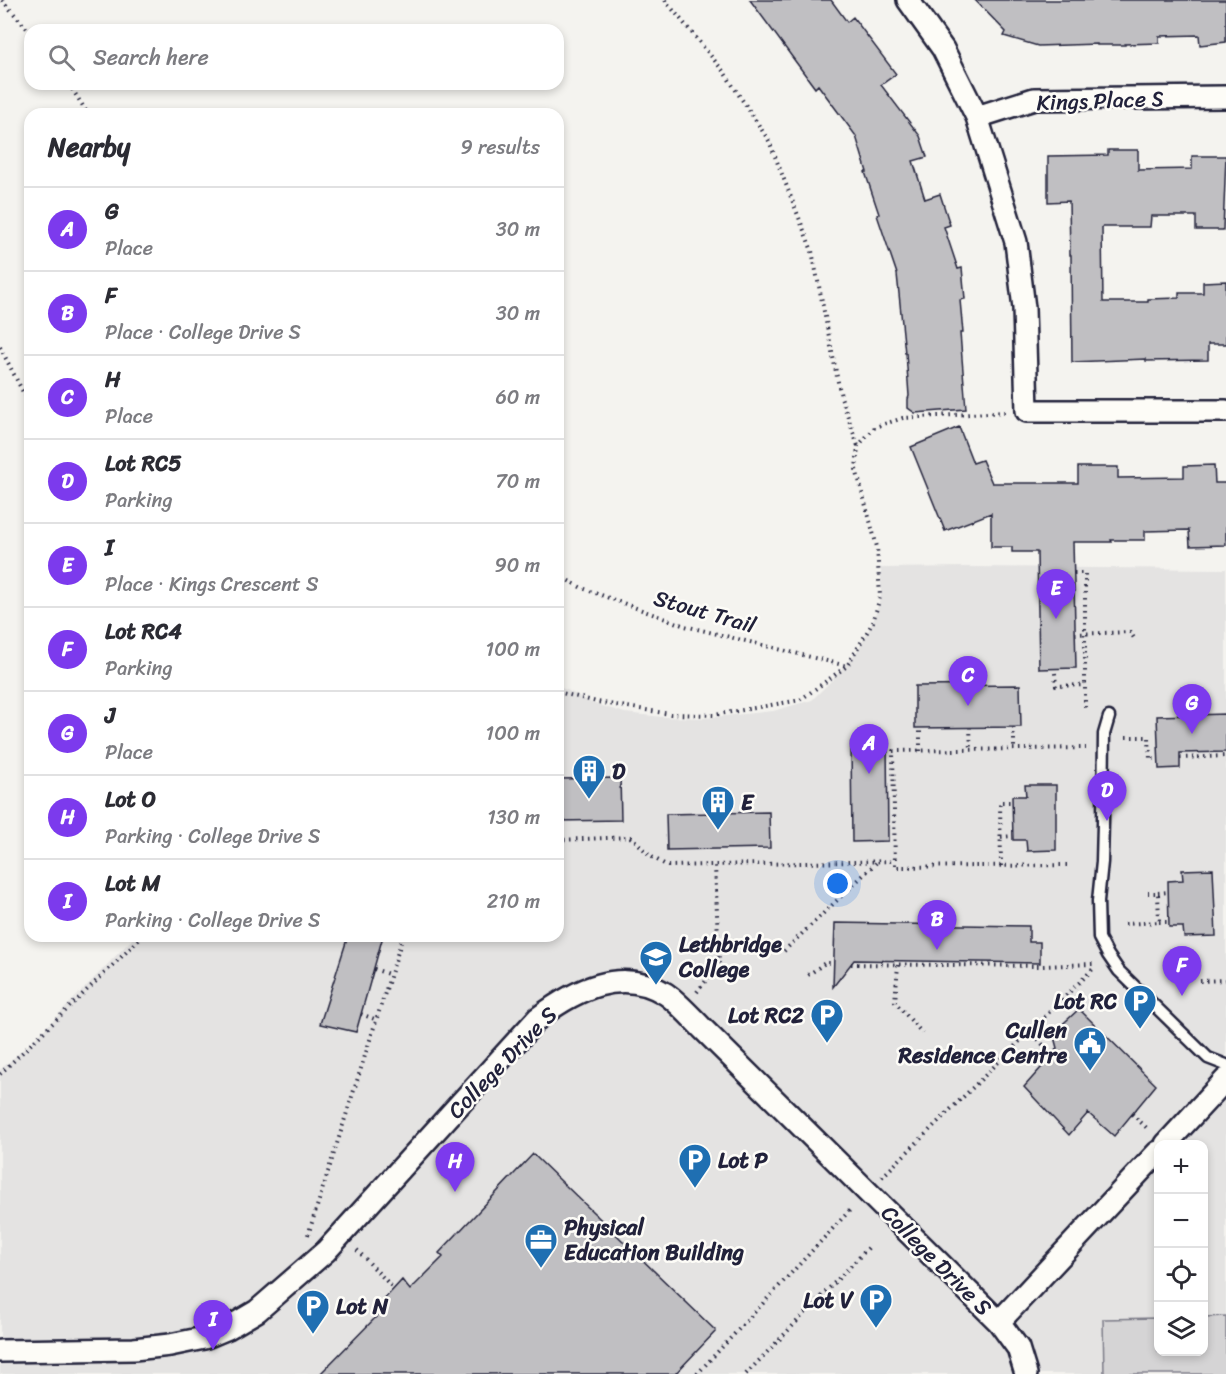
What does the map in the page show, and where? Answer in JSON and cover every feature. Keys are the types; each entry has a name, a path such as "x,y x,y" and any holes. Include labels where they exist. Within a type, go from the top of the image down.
{"street":[{"path":"908,0 943,49 977,117 1016,242 1024,308 1027,411 1226,411"},
{"name":"Kings Place S","path":"977,117 1034,99 1226,97"},
{"name":"College Drive S","path":"0,1351 134,1349 170,1346 204,1338 258,1311 326,1251 538,1018 558,1003 582,990 605,983 627,981 648,986 667,995 867,1191 999,1322 1018,1348 1026,1374"},
{"path":"1170,1140 1226,1079"},
{"path":"999,1322 1154,1156"}],"lane":[{"path":"1109,717 1104,734 1102,862 1098,901 1099,938 1119,971 1208,1058 1226,1065"}],"path":[{"path":"2,0 24,25"},
{"path":"564,694 597,702 670,714 714,715 800,700 847,666 873,622 880,597 877,547 856,469 858,446 841,397 812,251 769,141 724,72 665,0"},
{"path":"73,90 84,108"},
{"path":"0,347 24,394"},
{"path":"858,446 875,427 903,418 1027,411"},
{"path":"1074,573 1085,573 1085,709"},
{"name":"Stout Trail","path":"564,578 582,588 686,626 847,666"},
{"path":"1075,634 1130,632 1136,641"},
{"path":"1055,673 1056,686 1085,685"},
{"path":"970,727 971,750"},
{"path":"1014,727 1014,749"},
{"path":"920,728 920,751"},
{"path":"1126,738 1149,737 1150,759 1159,759"},
{"path":"887,751 1090,748"},
{"path":"893,751 895,867 1067,865"},
{"path":"1180,758 1226,756"},
{"path":"888,797 894,797"},
{"path":"1001,866 1000,802 1012,802"},
{"path":"1000,837 1012,836"},
{"path":"564,840 630,837 650,856 668,866 895,861"},
{"path":"888,842 894,841"},
{"path":"784,951 878,862"},
{"path":"683,1010 719,964 715,865"},
{"path":"1148,894 1168,892"},
{"path":"1158,893 1159,922"},
{"path":"1125,924 1169,922"},
{"path":"0,1074 137,942"},
{"path":"359,1077 400,942"},
{"path":"808,975 825,963 834,963"},
{"path":"697,1374 867,1191 1098,964 1042,966 851,964"},
{"path":"898,965 895,1002 922,1033"},
{"path":"374,969 391,975"},
{"path":"1200,981 1226,980"},
{"path":"361,1014 377,1020"},
{"path":"1030,1030 1051,1054"},
{"path":"747,1374 870,1246"}],"shaded area":[{"name":"Lethbridge College","path":"881,568 1226,569 1226,1374 0,1374 0,1070 38,1036 129,942 564,942 564,689 592,703 625,713 663,717 705,718 773,711 812,700 858,650 873,622 881,596"},
{"path":"1226,1316 1226,1374 1104,1374 1103,1319 1154,1318 1154,1356 1208,1356 1208,1317"}],"building":[{"path":"750,0 831,0 847,22 853,17 896,74 881,85 920,136 927,157 913,161 925,199 940,194 950,225 944,227 958,269 962,268 965,299 960,300 963,333 960,333 966,409 915,413 908,408 906,353 897,274 877,215 879,214 856,136 818,85 815,88"},
{"path":"975,0 1226,0 1226,42 1200,45 1199,35 1159,36 1159,43 1038,46 1004,36 1006,32"},
{"path":"1108,150 1138,150 1138,170 1192,169 1192,156 1226,156 1223,230 1196,230 1196,216 1151,216 1150,227 1102,227 1103,302 1148,302 1148,299 1179,298 1179,293 1203,293 1203,282 1226,281 1226,344 1208,344 1208,360 1146,361 1146,359 1072,362 1069,201 1048,202 1048,156 1108,155"},
{"path":"959,427 973,463 982,460 992,483 1078,483 1078,467 1118,467 1118,478 1184,477 1184,466 1214,465 1215,483 1226,483 1226,545 1190,546 1189,530 1145,531 1145,540 1073,542 1076,668 1039,669 1037,552 1012,552 1012,547 991,547 991,513 945,531 911,447"},
{"path":"1020,685 1021,727 915,728 915,686"},
{"path":"1226,714 1226,752 1180,753 1180,768 1159,769 1157,716"},
{"path":"851,742 887,742 888,841 852,842"},
{"name":"D","path":"620,778 621,820 564,821 564,779"},
{"path":"1025,785 1056,785 1056,850 1027,851 1026,840 1013,840 1012,796 1026,796"},
{"name":"E","path":"769,812 770,848 667,850 666,814"},
{"path":"1213,869 1216,936 1184,937 1183,927 1169,927 1168,881 1183,880 1182,870"},
{"path":"835,923 1029,926 1029,942 1040,942 1040,963 854,960 833,987"},
{"path":"346,942 381,942 356,1032 320,1024"},
{"name":"Cullen Residence Centre","path":"1079,1009 1156,1085 1114,1136 1088,1113 1069,1135 1024,1087 1057,1048 1053,1033"},
{"name":"Physical Education Building","path":"533,1154 716,1331 675,1374 320,1374 381,1312 377,1307 402,1280 410,1290 443,1257 439,1253"}],"place":[{"name":"I","path":"1056,619"},
{"name":"H","path":"968,706"},
{"name":"J","path":"1192,734"},
{"name":"G","path":"869,774"},
{"name":"D","path":"589,800"},
{"name":"Lot RC5","path":"1107,821"},
{"name":"E","path":"718,831"},
{"name":"F","path":"937,950"},
{"name":"Lethbridge College","path":"656,986"},
{"name":"Lot RC4","path":"1182,996"},
{"name":"Lot RC","path":"1140,1030"},
{"name":"Lot RC2","path":"827,1044"},
{"name":"Cullen Residence Centre","path":"1090,1072"},
{"name":"Lot P","path":"695,1189"},
{"name":"Lot O","path":"455,1192"},
{"name":"Physical Education Building","path":"541,1269"},
{"name":"Lot V","path":"876,1329"},
{"name":"Lot N","path":"313,1335"},
{"name":"Lot M","path":"213,1350"}]}
